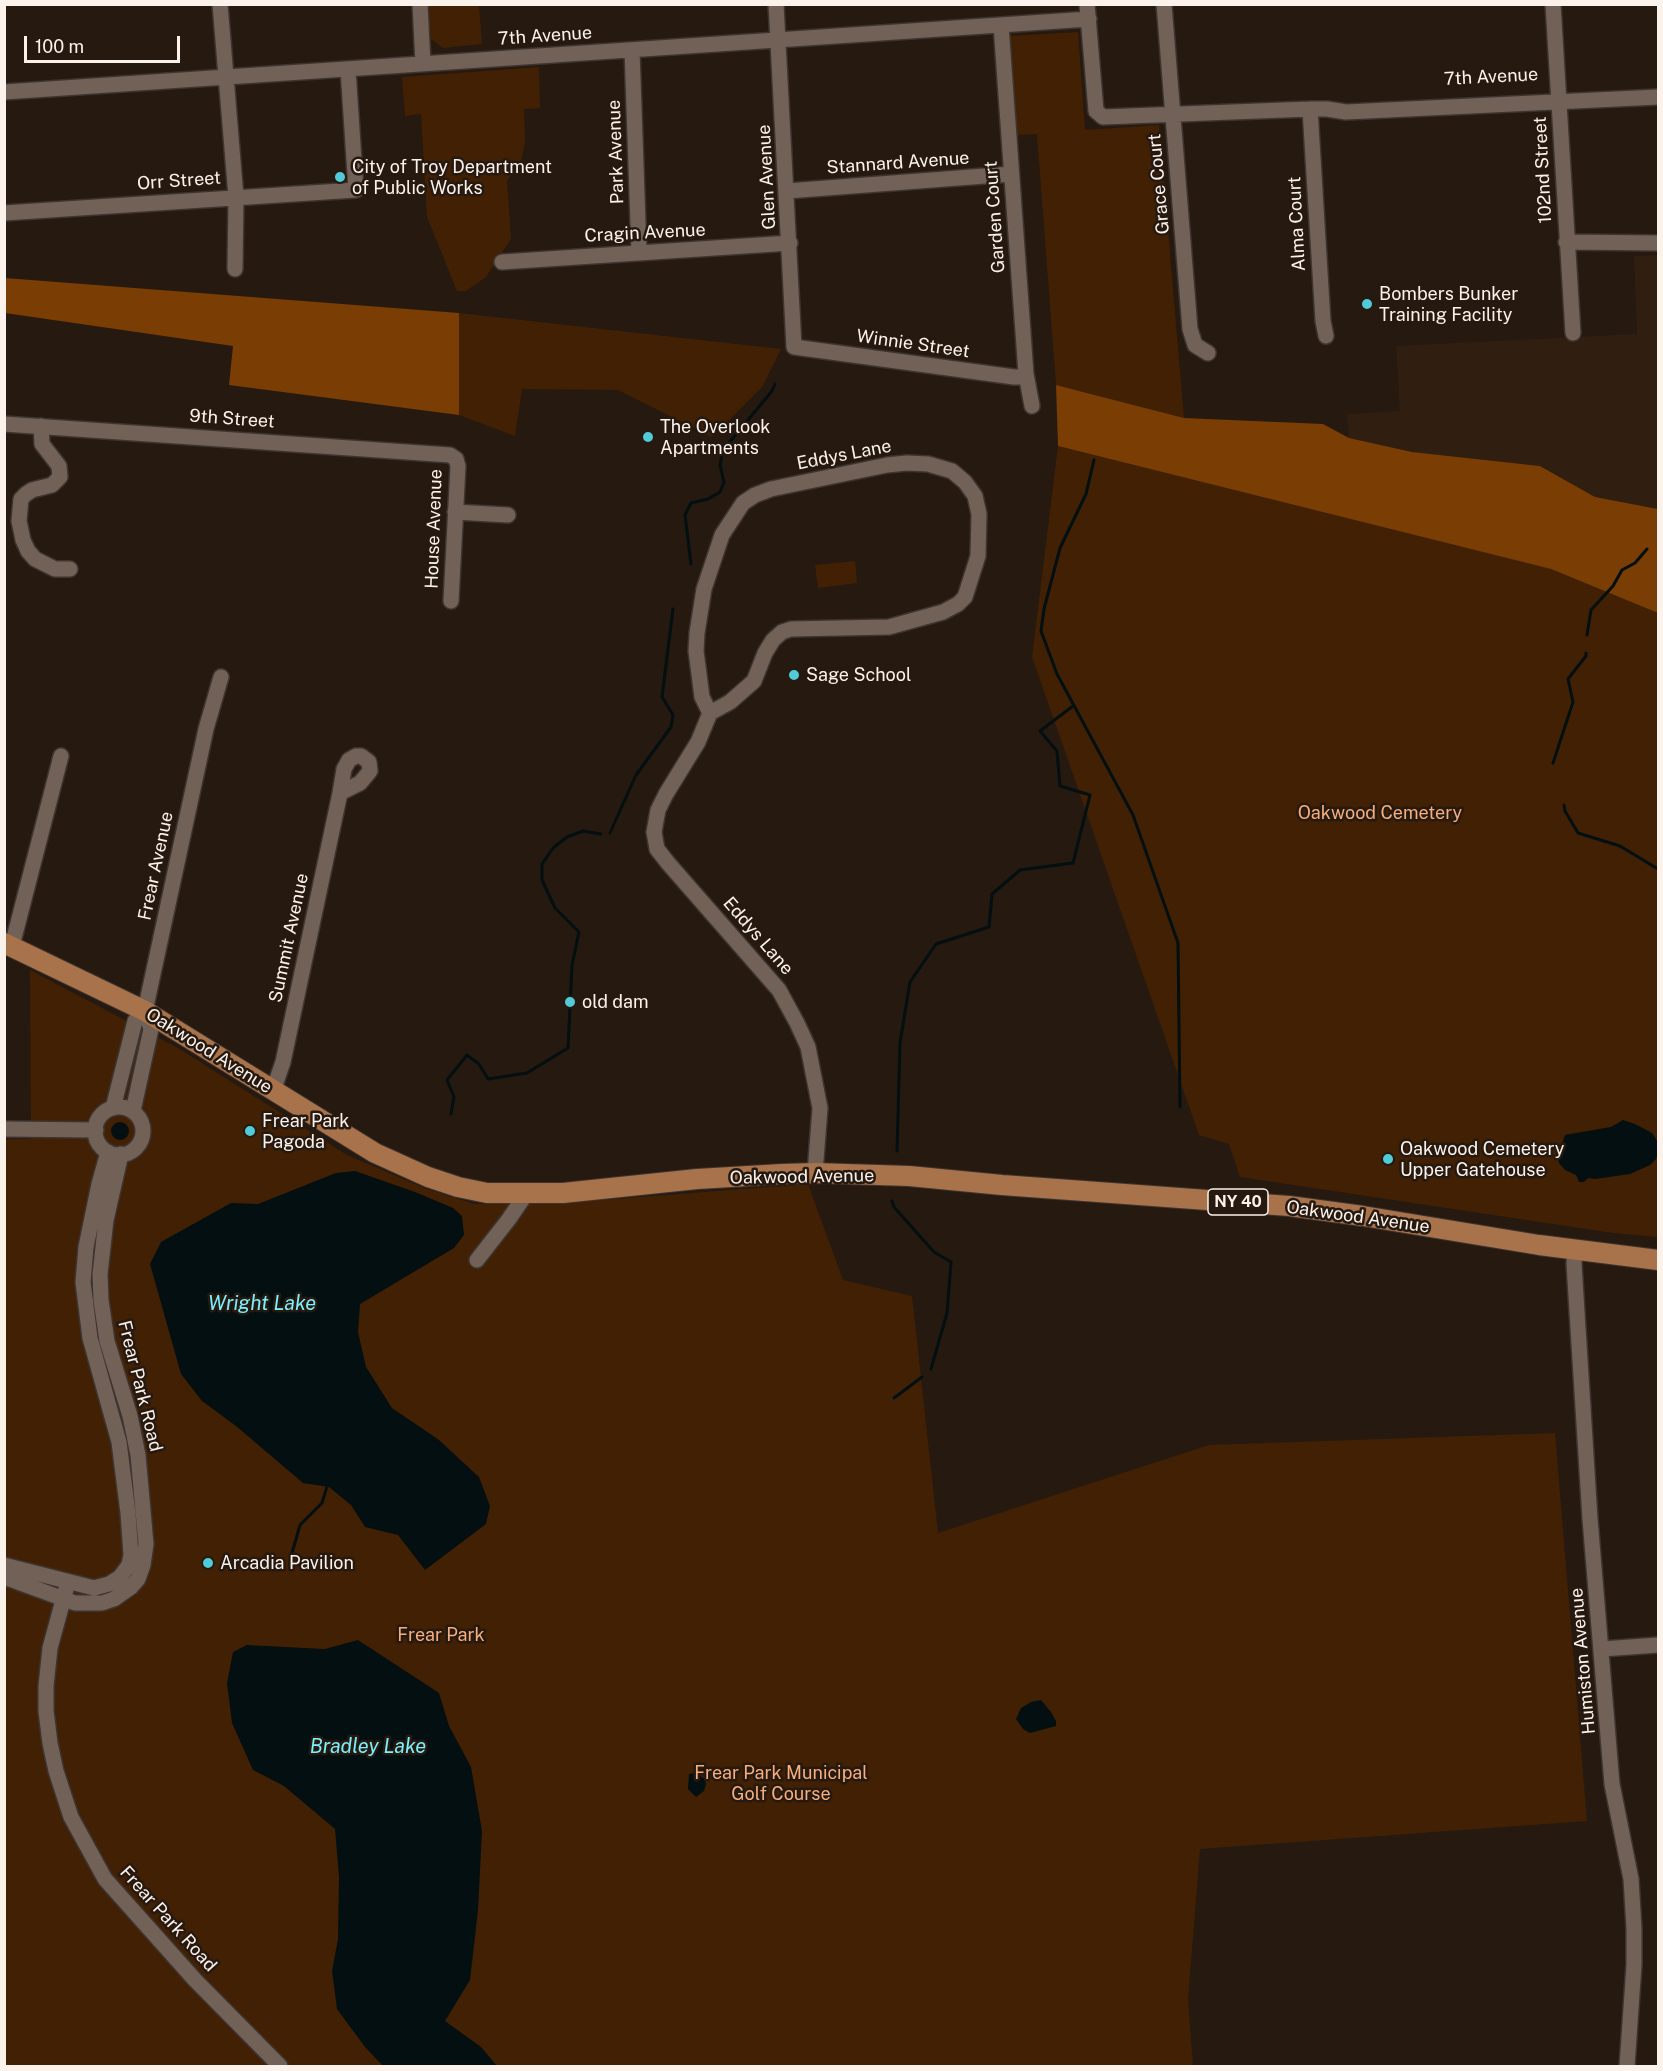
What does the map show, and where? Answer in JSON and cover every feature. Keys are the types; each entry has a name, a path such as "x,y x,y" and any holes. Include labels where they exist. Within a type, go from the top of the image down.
{"main road":[{"name":"Oakwood Avenue","path":"8,944 145,1011 360,1145 428,1177 487,1193 563,1193 697,1179 814,1173 909,1176 1289,1206 1575,1250 1659,1260"}],"street":[{"path":"220,4 236,197 235,270"},
{"path":"420,4 423,64"},
{"name":"Glen Avenue","path":"776,4 794,347"},
{"name":"Grace Court","path":"1164,4 1190,329 1195,345 1208,353"},
{"name":"102nd Street","path":"1553,4 1572,333"},
{"name":"7th Avenue","path":"4,92 1001,25 1088,12 1096,111 1103,117 1310,110 1327,109 1345,103 1659,97"},
{"name":"Garden Court","path":"1001,25 1026,374 1032,406"},
{"name":"Park Avenue","path":"632,50 639,252"},
{"name":"Orr Street","path":"4,213 356,190 348,69"},
{"name":"7th Avenue","path":"1558,98 1659,89"},
{"name":"Alma Court","path":"1310,110 1323,321 1326,336"},
{"name":"Stannard Avenue","path":"787,191 1011,174"},
{"path":"1566,242 1659,243"},
{"name":"Cragin Avenue","path":"502,262 790,243"},
{"name":"Winnie Street","path":"794,347 1014,377 1026,374"},
{"name":"9th Street","path":"4,424 440,454 450,455 456,459"},
{"path":"40,426 42,444 59,466 60,477 52,485 32,490 21,499 19,521 23,540 35,559 55,569 70,569"},
{"name":"House Avenue","path":"451,601 456,459"},
{"name":"Eddys Lane","path":"710,713 702,697 696,651 697,633 704,589 712,563 722,535 743,504 755,495 771,489 887,465 928,464 952,471 965,482 975,496 979,514 978,556 965,597 958,604 943,612 889,627 791,629 782,632 773,640 765,653 754,681 730,702 710,713 698,742 666,794 655,821 657,849 779,990 801,1031 814,1071 820,1108 814,1173"},
{"path":"455,512 508,515"},
{"name":"Frear Avenue","path":"145,1011 206,729 221,677"},
{"path":"8,944 61,756"},
{"name":"Summit Avenue","path":"273,1091 283,1062 340,793"},
{"path":"113,1108 135,1021 145,1011 151,1029 133,1111"},
{"path":"120,1107 133,1111 142,1122 142,1137 134,1149 115,1153 99,1143 96,1130 101,1116 113,1108 120,1107"},
{"path":"4,1129 96,1130"},
{"name":"Frear Park Road","path":"4,1565 94,1588 109,1584 124,1573 129,1565 131,1555 120,1442 90,1338 83,1282 86,1247 99,1184 115,1153"},
{"name":"Frear Park Road","path":"4,1577 75,1603 102,1603 124,1593 138,1579 145,1552 134,1434 107,1341 101,1300 100,1274 115,1153"},
{"path":"477,1260 526,1194"},
{"name":"Humiston Avenue","path":"1575,1250 1590,1520 1612,1784 1631,1879 1634,1965 1627,2067"},
{"name":"Frear Park Road","path":"68,1582 48,1665 46,1711 56,1771 71,1817 105,1879 195,1980 280,2067"},
{"path":"1602,1649 1659,1645"}],"shaded area":[{"path":"1658,255 1658,509 1595,497 1540,466 1412,452 1349,438 1347,414 1400,411 1396,346 1637,334 1634,256"},
{"path":"5,278 459,313 459,415 229,385 233,346 5,313"},
{"path":"1056,385 1184,418 1323,424 1349,438 1412,452 1540,466 1595,497 1658,509 1658,613 1551,569 1058,446"}],"green space":[{"path":"428,5 479,5 482,44 443,48 431,39"},
{"path":"1078,32 1085,130 1159,125 1184,418 1056,385 1037,134 1016,135 1009,36"},
{"path":"539,67 540,108 524,109 525,142 521,162 507,181 511,239 486,277 466,291 457,291 427,217 421,114 405,116 402,77"},
{"path":"459,313 781,349 762,387 712,437 618,390 522,389 515,436 459,415"},
{"name":"Oakwood Cemetery","path":"1058,446 1551,569 1658,613 1658,1237 1613,1233 1240,1177 1229,1144 1199,1135 1032,657"},
{"path":"855,561 857,583 818,588 815,565"},
{"name":"Frear Park","path":"30,970 178,1048 347,1155 424,1188 474,1204 562,1203 808,1184 843,1280 912,1296 938,1533 1209,1445 1555,1433 1587,1821 1200,1849 1188,2000 1193,2066 5,2066 4,1139 31,1139"}],"water":[{"path":"1623,1120 1652,1133 1658,1142 1656,1159 1650,1165 1630,1174 1588,1178 1584,1182 1579,1182 1576,1175 1565,1170 1559,1163 1558,1157 1565,1135 1611,1127"},
{"path":"116,1122 124,1122 129,1127 127,1138 116,1140 111,1135 111,1127"},
{"name":"Wright Lake","path":"355,1171 415,1192 453,1208 462,1216 464,1235 454,1248 360,1304 358,1332 366,1367 392,1408 439,1440 479,1477 490,1506 486,1524 425,1570 398,1535 365,1527 351,1505 329,1487 303,1483 236,1426 202,1401 181,1374 150,1264 161,1242 231,1203 258,1204 336,1173"},
{"name":"Bradley Lake","path":"358,1640 439,1693 449,1726 471,1767 482,1831 478,1910 470,1980 445,2021 481,2047 497,2066 383,2066 365,2047 337,2009 332,1971 338,1939 339,1877 335,1829 284,1786 253,1770 232,1723 227,1683 233,1652 247,1645 325,1649"},
{"path":"1041,1700 1051,1712 1056,1726 1030,1733 1023,1729 1016,1719 1021,1708 1031,1702"},
{"path":"695,1773 705,1779 706,1784 704,1791 696,1797 688,1789 689,1774"}],"waterway":[{"path":"691,564 685,515 691,503 708,499 720,492 724,482 720,465 723,450 772,391 775,384"},
{"path":"1094,460 1086,494 1060,548 1044,609 1041,631 1057,674 1133,815 1178,943 1180,1107"},
{"path":"1587,635 1591,610 1613,586 1622,570 1635,563 1647,549"},
{"path":"610,833 636,775 671,727 673,715 662,697 673,609"},
{"path":"1553,763 1573,702 1568,679 1586,653"},
{"path":"897,1151 900,1043 910,982 936,944 989,927 992,894 1020,870 1073,863 1090,795 1060,786 1057,751 1040,731 1073,706"},
{"path":"1564,805 1578,833 1620,846 1658,869"},
{"path":"451,1114 454,1097 447,1080 467,1055 479,1064 488,1079 527,1073 568,1048 572,965 579,932 555,908 542,880 542,864 553,848 567,837 583,831 601,834"},
{"path":"892,1201 894,1207 934,1252 951,1262 947,1313 931,1369"},
{"path":"894,1398 922,1377"},
{"path":"290,1560 300,1525 322,1503 328,1483"}],"place":[{"name":"City of Troy Department of Public Works","path":"340,177"},
{"name":"Bombers Bunker Training Facility","path":"1367,304"},
{"name":"The Overlook Apartments","path":"648,437"},
{"name":"Sage School","path":"794,675"},
{"name":"old dam","path":"570,1002"},
{"name":"Frear Park Pagoda","path":"250,1131"},
{"name":"Oakwood Cemetery Upper Gatehouse","path":"1388,1159"},
{"name":"Arcadia Pavilion","path":"208,1563"}],"park label":[{"name":"Frear Park Municipal Golf Course","path":"781,1783"}]}
